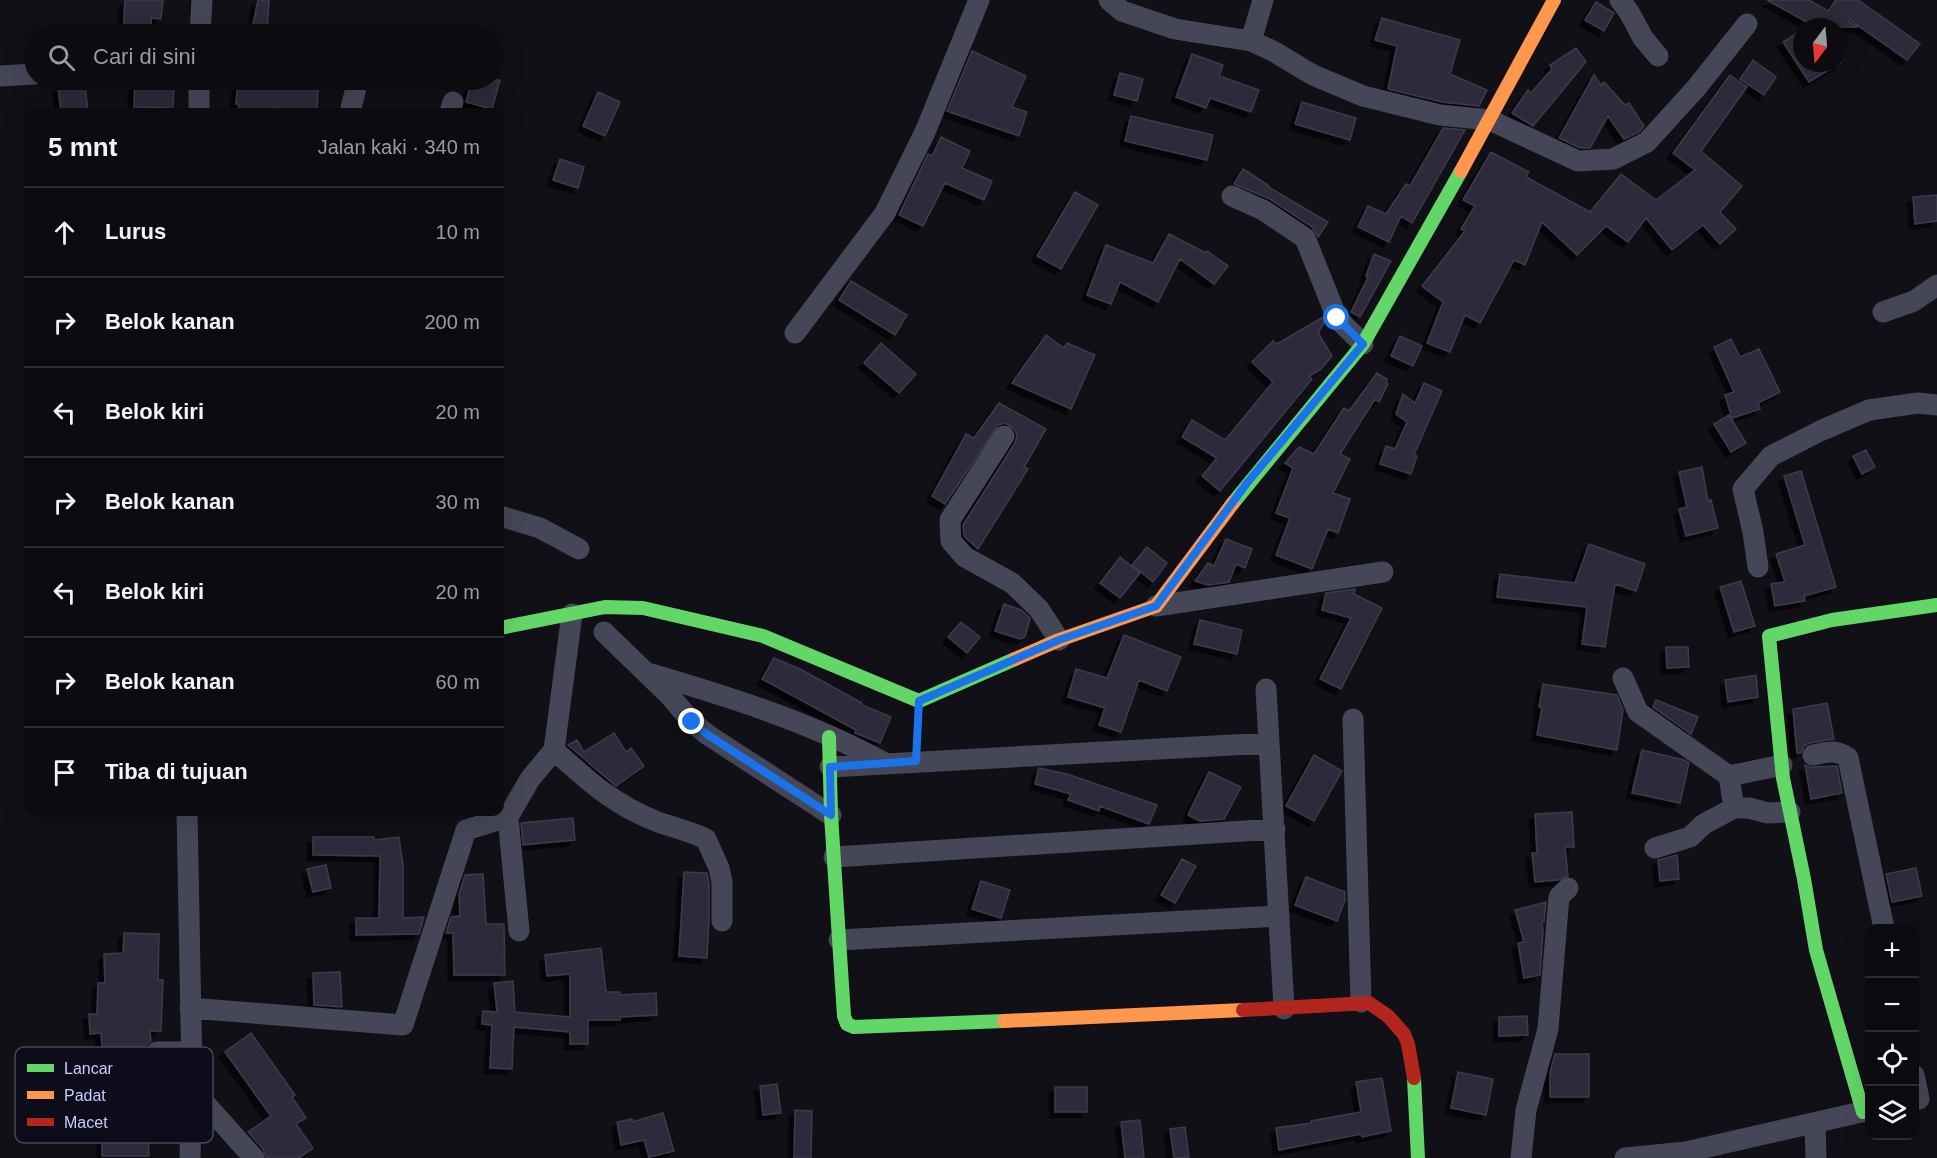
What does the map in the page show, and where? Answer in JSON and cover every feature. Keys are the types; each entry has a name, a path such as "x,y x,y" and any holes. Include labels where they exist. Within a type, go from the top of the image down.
{"street":[{"path":"201,24 202,0"},
{"path":"795,333 843,272 885,213 925,132 979,0"},
{"path":"1108,0 1122,11 1175,28 1251,41 1274,51 1312,75 1363,96 1440,115 1490,120 1578,161 1613,159 1647,142 1697,87 1747,24"},
{"path":"1251,41 1263,0"},
{"path":"1156,606 1247,483 1363,344 1490,120 1554,0"},
{"path":"1620,0 1643,38 1658,56"},
{"path":"0,76 24,75"},
{"path":"199,90 199,108"},
{"path":"351,108 356,90"},
{"path":"1232,196 1263,210 1305,238 1337,318 1363,344"},
{"path":"1882,312 1914,301 1937,285"},
{"path":"1758,567 1743,489 1771,456 1820,431 1869,410 1918,403 1937,405"},
{"path":"1004,436 950,520 951,541 965,557 1012,583 1039,609 1059,640"},
{"path":"504,517 540,528 579,549"},
{"path":"504,627 605,608 643,608 763,636 919,701 1059,640 1156,606 1383,572"},
{"path":"1865,1108 1816,950 1782,765 1769,636 1832,620 1937,605"},
{"path":"519,931 508,817 530,779 554,750 572,614"},
{"path":"604,632 692,722 708,735 831,815"},
{"path":"645,672 770,712 815,729 885,763"},
{"path":"1623,678 1638,712 1729,776 1734,808"},
{"path":"1266,689 1284,1009"},
{"path":"1353,719 1360,1002"},
{"path":"829,736 831,815 844,1016 847,1024 854,1027 1284,1009 1369,1003 1394,1023 1404,1034 1409,1045 1418,1158"},
{"path":"830,767 1269,744"},
{"path":"554,750 613,801 658,822 688,830 706,839 719,868 722,882 722,921"},
{"path":"1813,755 1833,751 1848,758 1883,924"},
{"path":"1729,776 1782,765"},
{"path":"1654,848 1690,837 1704,824 1734,808 1749,808 1768,813 1790,812"},
{"path":"187,816 191,1047"},
{"path":"190,1008 403,1025 466,830 508,817"},
{"path":"834,857 1275,829"},
{"path":"1521,1158 1526,1110 1548,1029 1559,897 1568,888"},
{"path":"839,940 1279,916"},
{"path":"213,1111 254,1158"},
{"path":"1625,1158 1686,1155 1865,1111"},
{"path":"1815,1124 1816,1158"},
{"path":"190,1143 190,1158"}],"path":[{"path":"916,761 919,701"}],"building":[{"path":"125,0 163,0 161,19 151,18 151,24 124,24"},
{"path":"258,0 269,0 268,24 253,24"},
{"path":"1767,0 1809,0 1828,11 1836,0 1858,0 1920,44 1907,60 1850,20 1848,22 1858,27 1847,27 1847,18 1800,18"},
{"path":"1596,2 1614,13 1604,31 1585,20"},
{"path":"1382,18 1460,40 1450,74 1487,90 1479,106 1442,102 1388,89 1397,46 1375,40"},
{"path":"1793,36 1793,57 1783,42"},
{"path":"1576,48 1586,62 1533,126 1512,113 1528,90 1531,93 1552,69 1550,65"},
{"path":"972,51 1026,76 1012,107 1027,112 1019,136 947,111"},
{"path":"1192,54 1223,65 1219,76 1259,90 1251,112 1210,98 1206,108 1176,97"},
{"path":"1753,60 1776,77 1764,95 1740,79"},
{"path":"1802,72 1825,72 1809,82"},
{"path":"1120,73 1143,79 1137,101 1114,95"},
{"path":"1594,75 1601,85 1604,82 1625,105 1629,103 1644,126 1639,132 1624,139 1608,116 1590,148 1580,148 1559,138"},
{"path":"1730,75 1747,87 1701,151 1742,186 1720,212 1736,229 1720,244 1703,225 1672,250 1646,218 1628,242 1606,226 1577,255 1542,222 1525,265 1514,260 1480,323 1465,315 1450,352 1427,343 1443,302 1422,286 1465,231 1461,229 1475,206 1463,200 1491,152 1529,172 1526,177 1590,212 1621,174 1656,200 1695,170 1673,153"},
{"path":"58,90 86,90 88,108 61,108"},
{"path":"135,90 174,90 173,108 134,107"},
{"path":"237,90 318,90 317,108 239,108 239,105 236,104"},
{"path":"469,90 497,90 492,108 466,102"},
{"path":"598,92 620,102 605,136 583,126"},
{"path":"1302,102 1356,118 1350,140 1295,124"},
{"path":"1131,116 1213,135 1207,160 1125,141"},
{"path":"1443,128 1465,130 1412,223 1401,216 1389,242 1358,227 1368,206 1386,214 1406,184 1410,186"},
{"path":"941,137 970,151 962,168 992,181 984,200 945,183 923,226 899,215 928,154 932,156"},
{"path":"560,159 584,167 578,188 553,180"},
{"path":"1243,169 1328,222 1318,237 1312,227 1270,199 1234,184"},
{"path":"1075,192 1098,205 1061,269 1037,256"},
{"path":"1937,195 1937,221 1915,224 1913,197"},
{"path":"1169,234 1206,253 1207,251 1228,266 1214,284 1180,259 1158,302 1120,282 1111,304 1087,295 1106,245 1153,263"},
{"path":"1374,254 1391,261 1360,317 1351,312 1368,277 1366,276"},
{"path":"851,281 907,315 895,335 839,300"},
{"path":"1323,317 1325,321 1318,333 1332,356 1320,370 1309,376 1312,379 1220,491 1202,476 1217,458 1182,437 1192,420 1225,440 1273,382 1252,362 1273,341 1277,344"},
{"path":"1046,335 1064,348 1067,343 1095,355 1071,409 1012,383"},
{"path":"1400,336 1422,346 1413,366 1391,356"},
{"path":"1731,339 1740,357 1759,349 1780,392 1758,403 1760,409 1732,418 1725,395 1734,392 1714,347"},
{"path":"881,343 916,374 899,393 864,363"},
{"path":"1377,373 1387,379 1388,384 1379,402 1375,399 1340,454 1350,459 1333,493 1350,499 1338,533 1328,529 1312,569 1276,555 1290,518 1276,513 1293,468 1285,463 1299,447 1314,454 1344,408 1349,411"},
{"path":"1424,383 1442,391 1414,455 1417,456 1411,474 1380,464 1386,446 1395,449 1407,422 1396,414 1403,394 1415,403"},
{"path":"999,403 1046,429 1024,467 1028,469 978,549 964,536 963,525 1015,443 1017,436 1015,430 1005,423 998,425 945,504 932,496 966,434 974,438"},
{"path":"1729,415 1746,443 1731,452 1714,424"},
{"path":"1866,450 1875,467 1862,474 1853,456"},
{"path":"1702,467 1708,501 1711,500 1718,528 1686,536 1679,509 1687,507 1679,472"},
{"path":"1801,471 1836,587 1804,596 1805,601 1775,606 1771,584 1785,582 1776,554 1805,545 1784,476"},
{"path":"1226,539 1252,549 1245,568 1236,564 1229,582 1208,585 1195,581 1208,563 1214,566"},
{"path":"1589,544 1645,564 1636,591 1615,584 1605,647 1582,644 1587,607 1497,597 1500,574 1575,583"},
{"path":"1147,547 1167,563 1153,582 1132,565"},
{"path":"1120,557 1140,573 1120,598 1100,583"},
{"path":"1741,581 1755,626 1734,632 1720,587"},
{"path":"1355,589 1354,594 1382,608 1341,689 1320,679 1351,618 1322,610 1326,593"},
{"path":"1004,604 1021,610 1029,617 1025,637 1020,639 995,631"},
{"path":"1200,620 1242,630 1237,654 1194,644"},
{"path":"961,622 980,637 967,653 948,637"},
{"path":"1124,635 1181,657 1167,691 1139,680 1121,732 1099,725 1105,708 1068,697 1076,669 1107,678"},
{"path":"1666,647 1688,647 1689,667 1667,668"},
{"path":"774,658 802,670 862,705 891,717 880,743 855,733 856,730 762,679"},
{"path":"1756,675 1758,697 1728,702 1725,680"},
{"path":"1543,684 1617,695 1623,710 1617,750 1537,735 1542,708 1539,707"},
{"path":"1656,700 1698,717 1691,734 1653,707"},
{"path":"1827,703 1834,739 1810,743 1804,746 1801,753 1797,753 1793,709"},
{"path":"614,733 626,752 631,748 644,766 616,786 568,745 577,740 584,752"},
{"path":"1642,750 1689,763 1680,803 1632,793"},
{"path":"1314,755 1342,771 1314,821 1286,806"},
{"path":"1805,765 1810,767 1837,766 1842,793 1811,799"},
{"path":"1039,768 1067,774 1157,805 1149,824 1100,806 1099,811 1068,800 1071,794 1035,784"},
{"path":"1209,772 1241,787 1224,819 1200,821 1188,815"},
{"path":"1572,812 1574,847 1565,847 1568,876 1558,880 1535,882 1532,853 1537,853 1535,814"},
{"path":"573,818 575,840 523,845 521,823"},
{"path":"313,837 374,837 374,840 399,837 403,866 403,918 424,917 419,934 356,935 356,918 379,918 380,856 313,855"},
{"path":"1677,855 1679,879 1660,881 1658,860"},
{"path":"1182,859 1196,866 1175,903 1161,895"},
{"path":"326,865 331,888 313,892 307,869"},
{"path":"1916,868 1922,896 1892,902 1886,874"},
{"path":"684,872 707,873 709,919 707,958 679,956"},
{"path":"483,874 486,924 504,924 505,975 454,975 453,933 446,933 451,917 460,916 459,894 465,875"},
{"path":"1306,877 1345,892 1345,900 1337,921 1295,905"},
{"path":"981,881 1010,890 1001,918 972,909"},
{"path":"1546,902 1544,922 1542,922 1540,975 1524,978 1518,943 1524,942 1515,910"},
{"path":"124,933 159,934 158,980 163,980 161,1031 150,1031 151,1041 146,1047 102,1047 101,1033 90,1034 89,1014 97,1014 98,983 105,983 104,954 123,953"},
{"path":"601,948 606,992 620,992 620,995 656,993 657,1015 620,1017 620,1020 588,1020 588,1044 570,1044 570,1032 514,1027 512,1069 490,1068 492,1025 482,1024 483,1011 497,1012 494,983 513,981 515,1012 570,1017 570,974 547,976 545,955"},
{"path":"340,972 342,1007 314,1005 313,973"},
{"path":"1527,1016 1528,1035 1499,1036 1499,1017"},
{"path":"251,1033 295,1095 292,1097 306,1118 296,1124 313,1148 299,1158 266,1158 263,1149 248,1132 271,1116 225,1052"},
{"path":"1555,1054 1589,1054 1589,1097 1550,1097 1550,1072"},
{"path":"1458,1072 1493,1079 1486,1115 1451,1108"},
{"path":"1382,1078 1391,1131 1362,1137 1361,1134 1279,1150 1276,1128 1361,1112 1356,1082"},
{"path":"777,1084 781,1113 763,1115 760,1086"},
{"path":"1055,1087 1087,1087 1087,1112 1055,1112"},
{"path":"795,1110 812,1111 811,1158 794,1158"},
{"path":"663,1113 674,1151 649,1157 644,1140 621,1145 617,1122 632,1119 632,1122"},
{"path":"1140,1120 1144,1158 1125,1158 1121,1122"},
{"path":"1185,1127 1189,1157 1174,1158 1170,1129"},
{"path":"102,1143 149,1143 149,1156 102,1156"}],"traffic: fast":[{"path":"1233,503 1363,344 1461,171"},
{"path":"1863,1112 1816,950 1783,778 1769,636 1832,620 1937,605"},
{"path":"504,627 605,607 643,608 763,636 919,701 1015,659"},
{"path":"829,737 831,815 844,1016 847,1024 854,1027 1004,1021"},
{"path":"1414,1078 1418,1158"}],"traffic: slow":[{"path":"1461,171 1554,0"},
{"path":"1015,659 1059,640 1156,606 1233,503"},
{"path":"1004,1021 1243,1010"}],"traffic: jam":[{"path":"1243,1010 1369,1003 1388,1016 1404,1034 1414,1078"}],"route":[{"path":"692,722 802,798 831,815 830,767 916,761 919,701 1059,640 1156,606 1247,483 1363,344 1337,318"}]}
